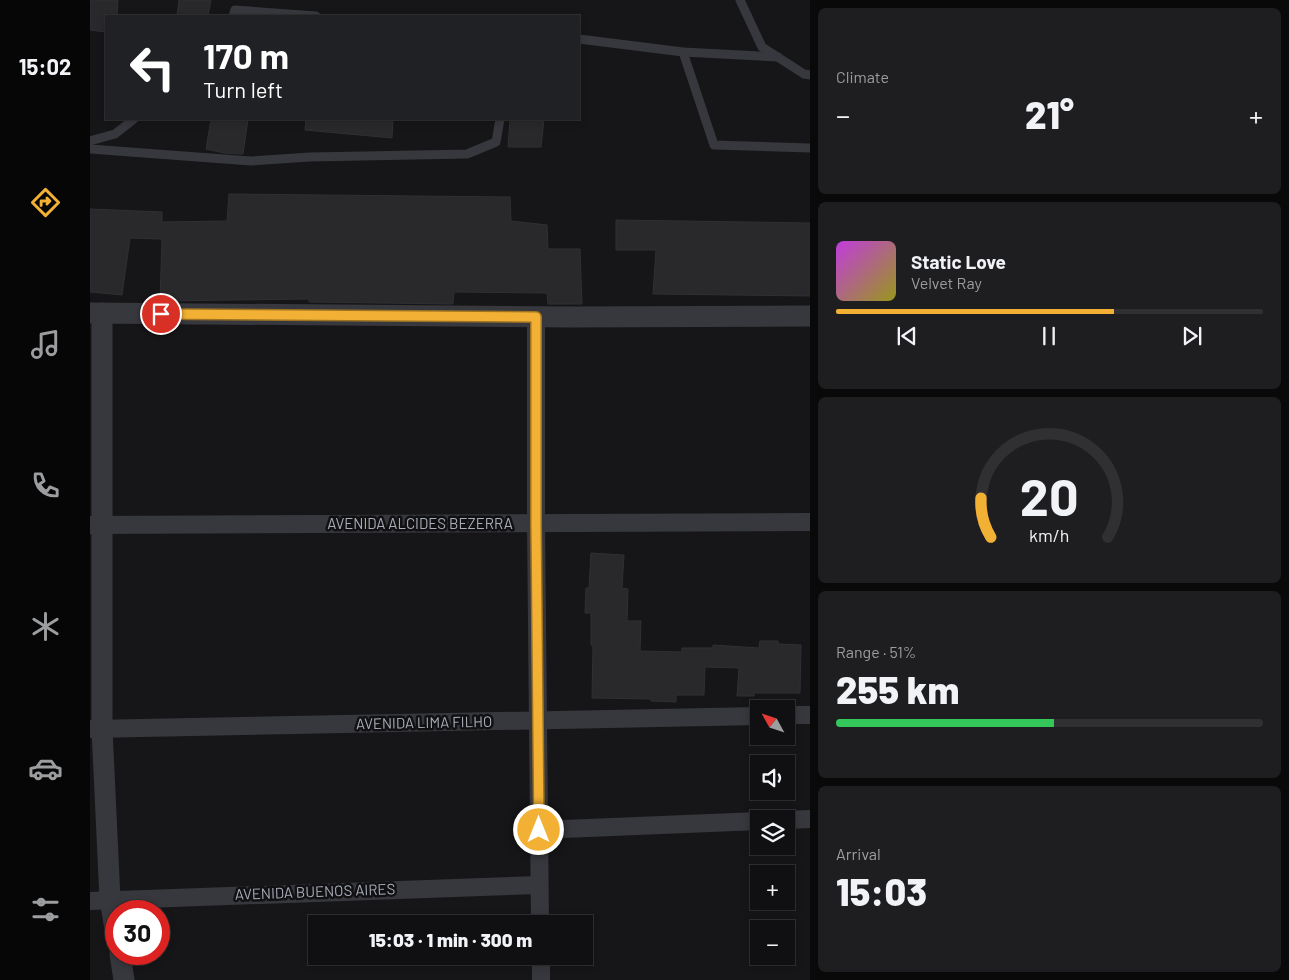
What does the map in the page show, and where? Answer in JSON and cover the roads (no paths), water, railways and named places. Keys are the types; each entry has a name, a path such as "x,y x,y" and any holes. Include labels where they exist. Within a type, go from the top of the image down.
{"street":[{"path":"100,900 96,729 96,313 536,317 810,316"},
{"path":"536,317 540,915"},
{"name":"AVENIDA ALCIDES BEZERRA","path":"96,525 810,522"},
{"path":"795,715 810,715"},
{"name":"AVENIDA LIMA FILHO","path":"96,729 750,716"},
{"path":"795,819 810,818"},
{"path":"539,830 750,821"},
{"name":"AVENIDA BUENOS AIRES","path":"100,900 539,885"},
{"path":"122,965 124,980"},
{"path":"541,965 541,980"}],"lane":[{"path":"236,0 234,13 289,15"},
{"path":"740,0 762,47 804,74 810,75"},
{"path":"580,39 683,52 778,57"},
{"path":"683,52 714,145 810,148"},
{"path":"90,141 115,134 133,120"},
{"path":"90,150 251,160 467,154 496,142 500,120"}]}
